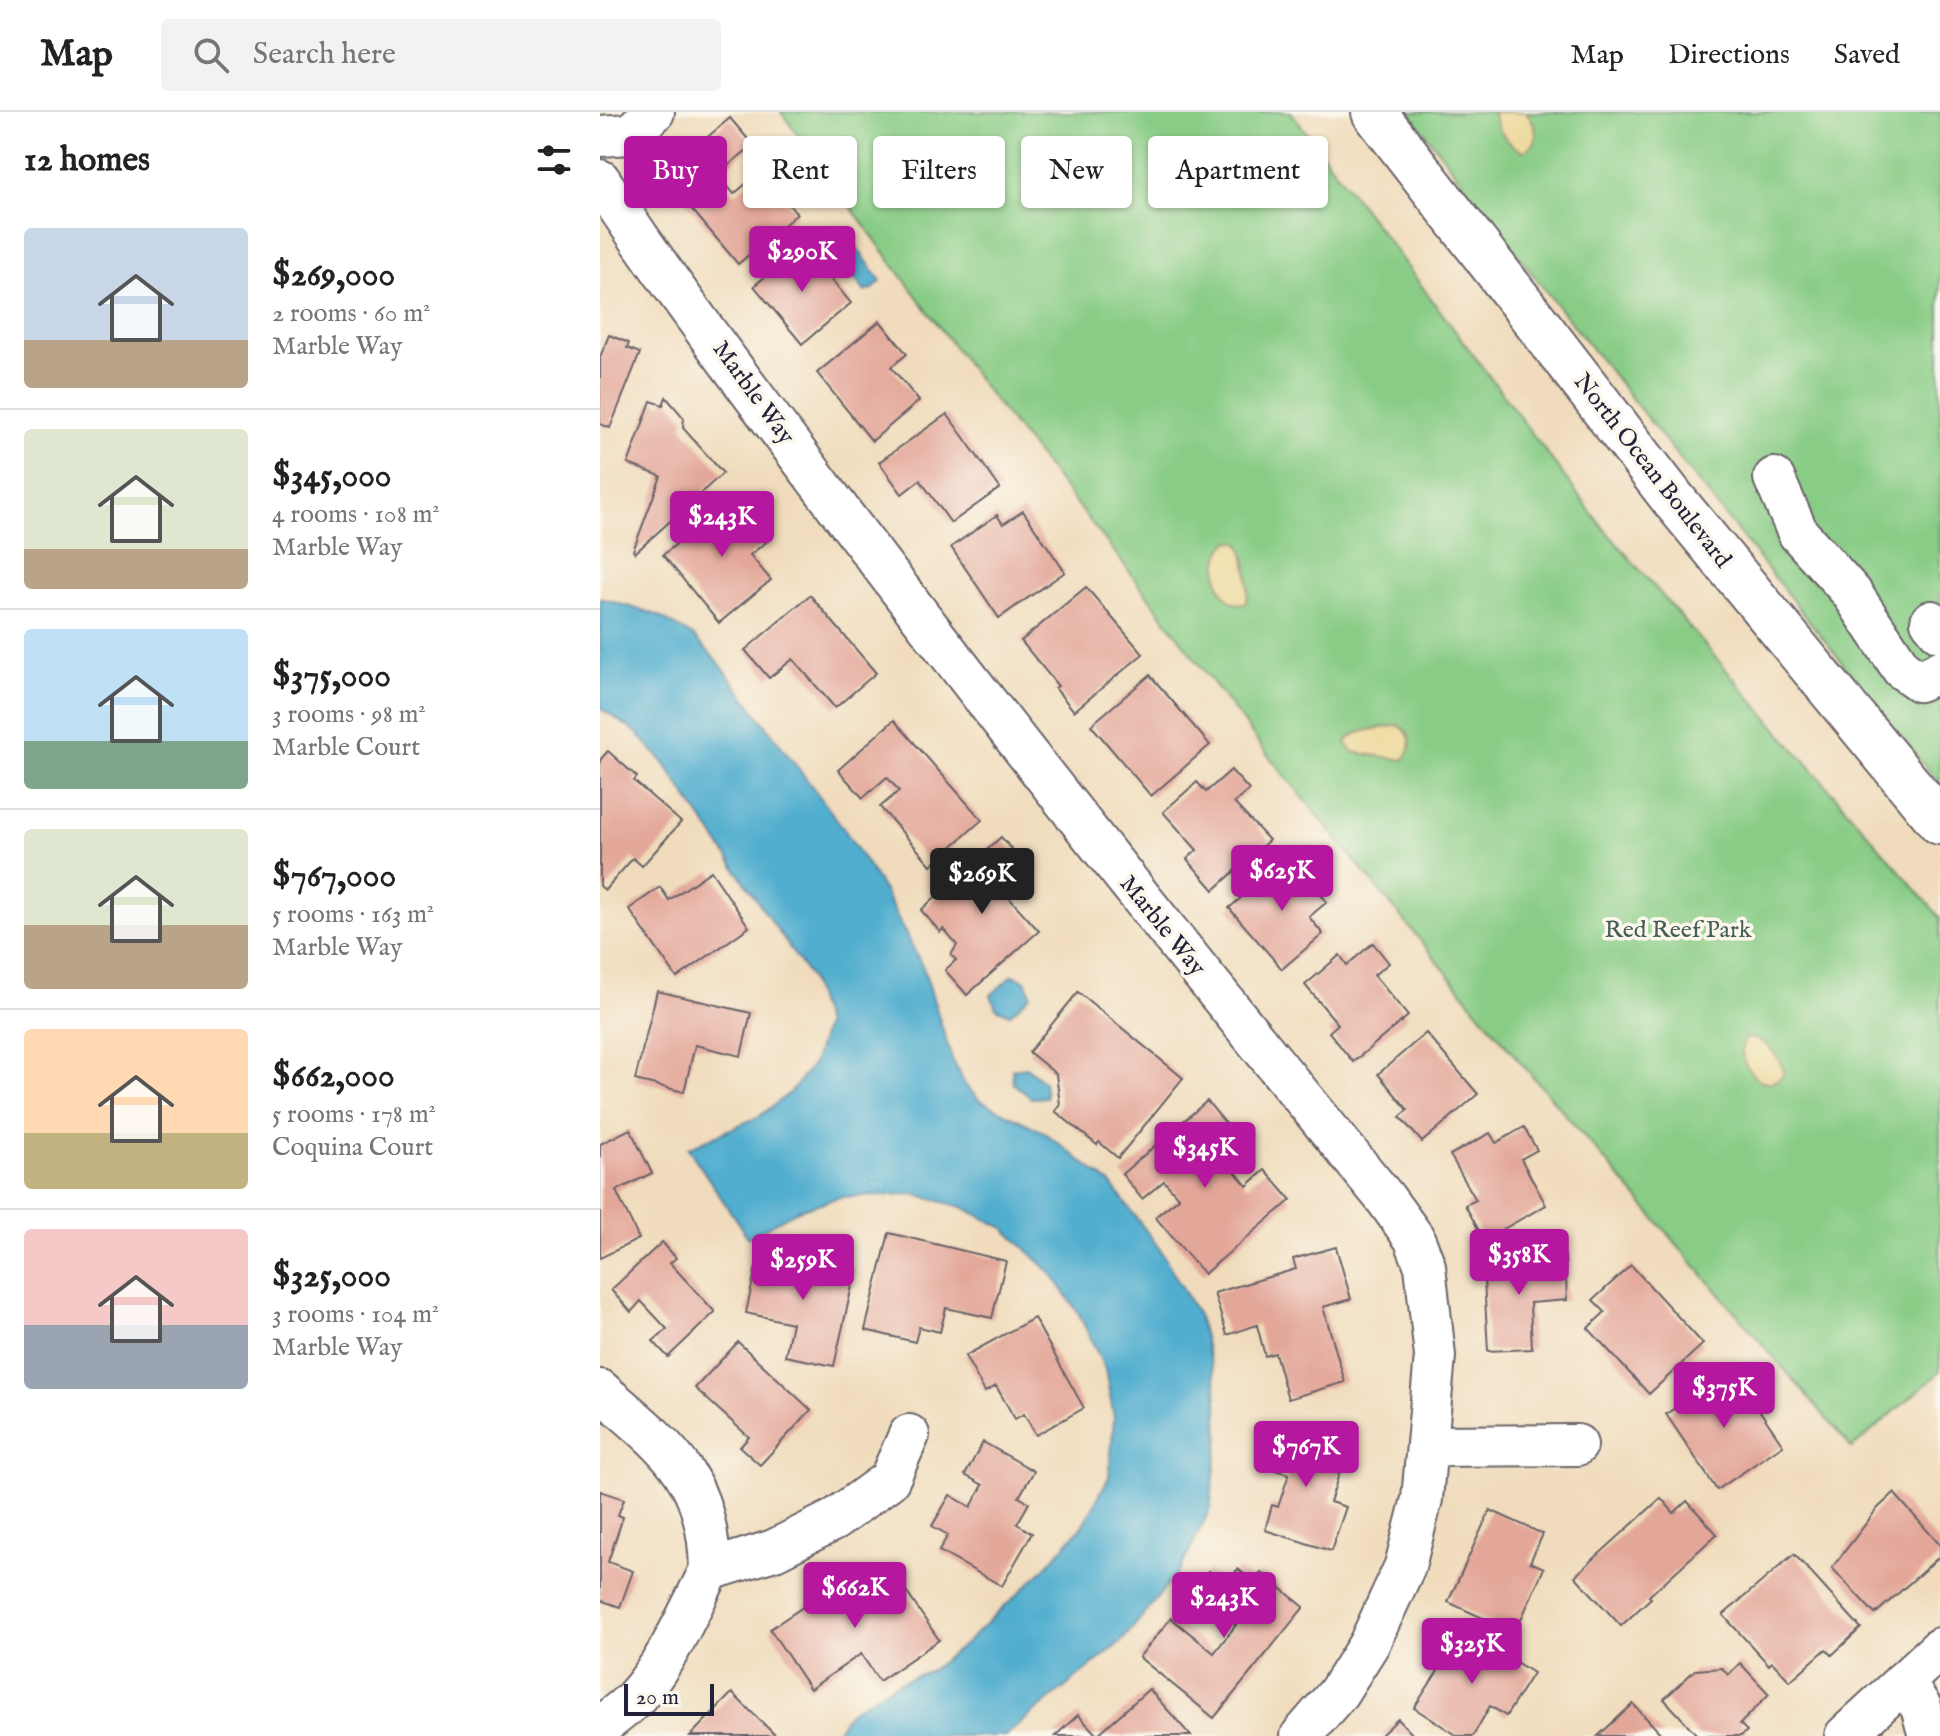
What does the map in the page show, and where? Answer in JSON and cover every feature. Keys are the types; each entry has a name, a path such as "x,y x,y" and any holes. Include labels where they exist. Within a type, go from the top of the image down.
{"main road":[{"name":"North Ocean Boulevard","path":"1374,112 1673,499 1940,822"}],"street":[{"path":"600,136 630,134 654,112"},
{"name":"Marble Way","path":"600,180 755,398 985,703 1414,1238 1425,1266 1435,1356 1422,1499 1405,1566 1369,1644 1338,1693 1301,1736"},
{"path":"1774,478 1798,533 1851,592 1902,669 1919,681 1940,671"},
{"path":"600,1390 667,1448 687,1475 701,1505 709,1537 710,1570 652,1678 632,1701 600,1727"},
{"path":"710,1570 774,1550 844,1514 889,1480 909,1435"},
{"path":"1428,1446 1577,1445"},
{"path":"1845,1736 1940,1648"},
{"path":"1903,1682 1921,1707 1929,1736"}],"green space":[{"name":"Red Reef Park","path":"781,112 1291,112 1309,136 1148,136 1148,208 1328,208 1328,161 1600,524 1940,917 1940,1372 1852,1448 1516,1057 1264,750 1113,550 982,385 852,208 857,208 857,136 799,136"},
{"path":"1409,112 1940,112 1940,785 1537,280"}],"sand":[{"path":"1493,112 1526,112 1535,129 1533,144 1523,151 1512,145 1499,130"},
{"path":"1230,541 1240,544 1245,558 1248,584 1245,603 1235,603 1227,598 1218,580 1219,557"},
{"path":"1398,725 1410,741 1409,751 1403,760 1353,752 1346,743 1361,732"},
{"path":"1746,1038 1759,1040 1775,1054 1784,1072 1777,1080 1760,1080 1747,1067 1742,1047"}],"water":[{"path":"844,240 847,244 854,244 881,281 871,291 865,292 838,256 840,249 837,246"},
{"path":"600,598 657,615 693,636 719,663 844,829 884,891 924,970 952,1059 964,1084 979,1100 1044,1132 1111,1184 1159,1248 1198,1315 1216,1383 1219,1437 1210,1509 1180,1570 1122,1641 1005,1736 833,1736 849,1712 895,1684 931,1670 966,1643 1043,1570 1084,1524 1109,1477 1114,1418 1105,1369 1079,1314 1052,1274 1004,1228 962,1207 915,1194 840,1197 798,1210 748,1238 688,1148 760,1116 792,1091 814,1062 825,1025 810,978 664,763 637,733 600,708"},
{"path":"1013,975 1026,981 1031,995 1010,1014 996,1008 991,995"},
{"path":"1026,1067 1044,1082 1046,1097 1031,1098 1013,1083 1012,1069"}],"building":[{"path":"730,118 745,136 743,153 727,167 727,136 709,136"},
{"path":"727,185 734,194 743,186 743,208 792,208 797,214 738,264 691,208 727,208"},
{"path":"803,245 851,303 802,344 754,286"},
{"path":"880,321 907,354 891,367 919,401 872,441 817,373"},
{"path":"609,335 629,343 627,348 640,353 610,428 600,424 600,357"},
{"path":"666,397 684,418 683,428 723,473 635,553 633,551 661,476 628,464 651,401 663,405"},
{"path":"947,414 1000,488 951,523 920,480 902,494 879,462"},
{"path":"736,495 771,538 750,555 771,580 719,623 663,555"},
{"path":"1023,511 1065,572 999,618 951,547 997,515 1003,524"},
{"path":"1086,587 1143,654 1074,711 1021,641"},
{"path":"810,595 876,673 835,708 793,659 769,678 745,650"},
{"path":"1150,675 1210,745 1151,796 1091,725"},
{"path":"894,720 982,820 931,865 880,807 899,791 887,777 863,798 838,770"},
{"path":"608,751 637,777 634,781 681,822 642,866 633,858 605,890 600,886 600,760"},
{"path":"1231,770 1249,790 1234,803 1269,840 1214,890 1187,859 1197,850 1163,812 1197,782 1206,792"},
{"path":"1001,837 1029,869 1003,891 1039,931 967,995 945,970 956,960 951,955 957,945 943,929 940,932 921,910"},
{"path":"1289,857 1327,902 1309,917 1323,934 1282,969 1229,908"},
{"path":"711,871 749,927 677,978 629,909 660,887 669,900"},
{"path":"1373,943 1389,963 1374,975 1408,1016 1353,1062 1329,1032 1338,1024 1305,985 1340,955 1347,965"},
{"path":"657,991 751,1013 741,1056 695,1045 684,1092 635,1080"},
{"path":"1078,992 1183,1078 1118,1158 1055,1111 1060,1105 1056,1074 1029,1052"},
{"path":"1426,1033 1478,1094 1422,1142 1400,1117 1408,1110 1378,1074"},
{"path":"1207,1101 1232,1131 1214,1146 1247,1186 1265,1170 1291,1200 1204,1274 1155,1217 1179,1198 1164,1181 1142,1199 1122,1174"},
{"path":"1524,1127 1537,1150 1521,1159 1546,1205 1484,1240 1465,1205 1476,1200 1450,1155 1490,1133 1496,1143"},
{"path":"630,1129 652,1173 616,1191 639,1239 600,1258 600,1144"},
{"path":"889,1233 1006,1261 992,1318 946,1308 940,1332 919,1327 915,1342 865,1330"},
{"path":"662,1242 676,1258 670,1263 715,1312 668,1357 653,1341 667,1329 641,1301 631,1312 611,1290"},
{"path":"1336,1247 1351,1299 1323,1307 1345,1382 1288,1399 1275,1353 1265,1356 1257,1325 1227,1335 1214,1293 1296,1269 1293,1259"},
{"path":"760,1248 856,1268 834,1366 785,1356 792,1323 746,1313"},
{"path":"1565,1256 1567,1300 1530,1303 1532,1349 1488,1351 1483,1261"},
{"path":"1631,1265 1703,1344 1649,1394 1588,1328 1605,1312 1593,1300"},
{"path":"1034,1318 1084,1408 1036,1435 1024,1414 1015,1419 996,1386 985,1392 965,1356"},
{"path":"738,1342 811,1410 760,1465 740,1447 749,1437 695,1388"},
{"path":"1732,1370 1783,1445 1717,1490 1666,1414"},
{"path":"1300,1431 1348,1446 1330,1502 1346,1507 1331,1551 1265,1530 1272,1505 1278,1507 1289,1474 1258,1465 1267,1437 1295,1446"},
{"path":"983,1442 1034,1471 1019,1497 1029,1503 1017,1524 1032,1533 1002,1586 939,1551 948,1535 932,1526 950,1495 971,1507 983,1485 965,1475"},
{"path":"600,1491 624,1499 618,1515 623,1517 608,1562 633,1571 620,1607 600,1600"},
{"path":"1894,1493 1940,1545 1940,1556 1875,1614 1832,1568 1877,1509"},
{"path":"1661,1498 1674,1513 1687,1501 1717,1534 1621,1626 1575,1576"},
{"path":"1490,1510 1543,1534 1530,1562 1544,1568 1515,1633 1448,1602"},
{"path":"1794,1554 1861,1628 1832,1655 1826,1649 1790,1681 1772,1662 1769,1665 1723,1615"},
{"path":"860,1569 873,1589 895,1575 939,1640 879,1681 861,1654 810,1689 770,1629"},
{"path":"1238,1569 1254,1582 1261,1572 1304,1607 1214,1718 1139,1657 1171,1618 1214,1653 1236,1625 1193,1590 1209,1571 1225,1585"},
{"path":"1465,1629 1533,1673 1506,1716 1490,1706 1473,1736 1458,1736 1414,1708"},
{"path":"1740,1663 1769,1694 1740,1724 1747,1731 1741,1736 1698,1736 1664,1699 1695,1670 1722,1668 1728,1675"},
{"path":"1149,1689 1191,1736 1055,1736 1078,1715 1097,1735"},
{"path":"732,1693 776,1736 690,1736"},
{"path":"1633,1704 1663,1736 1598,1736"},
{"path":"1398,1719 1414,1736 1380,1736"}]}
